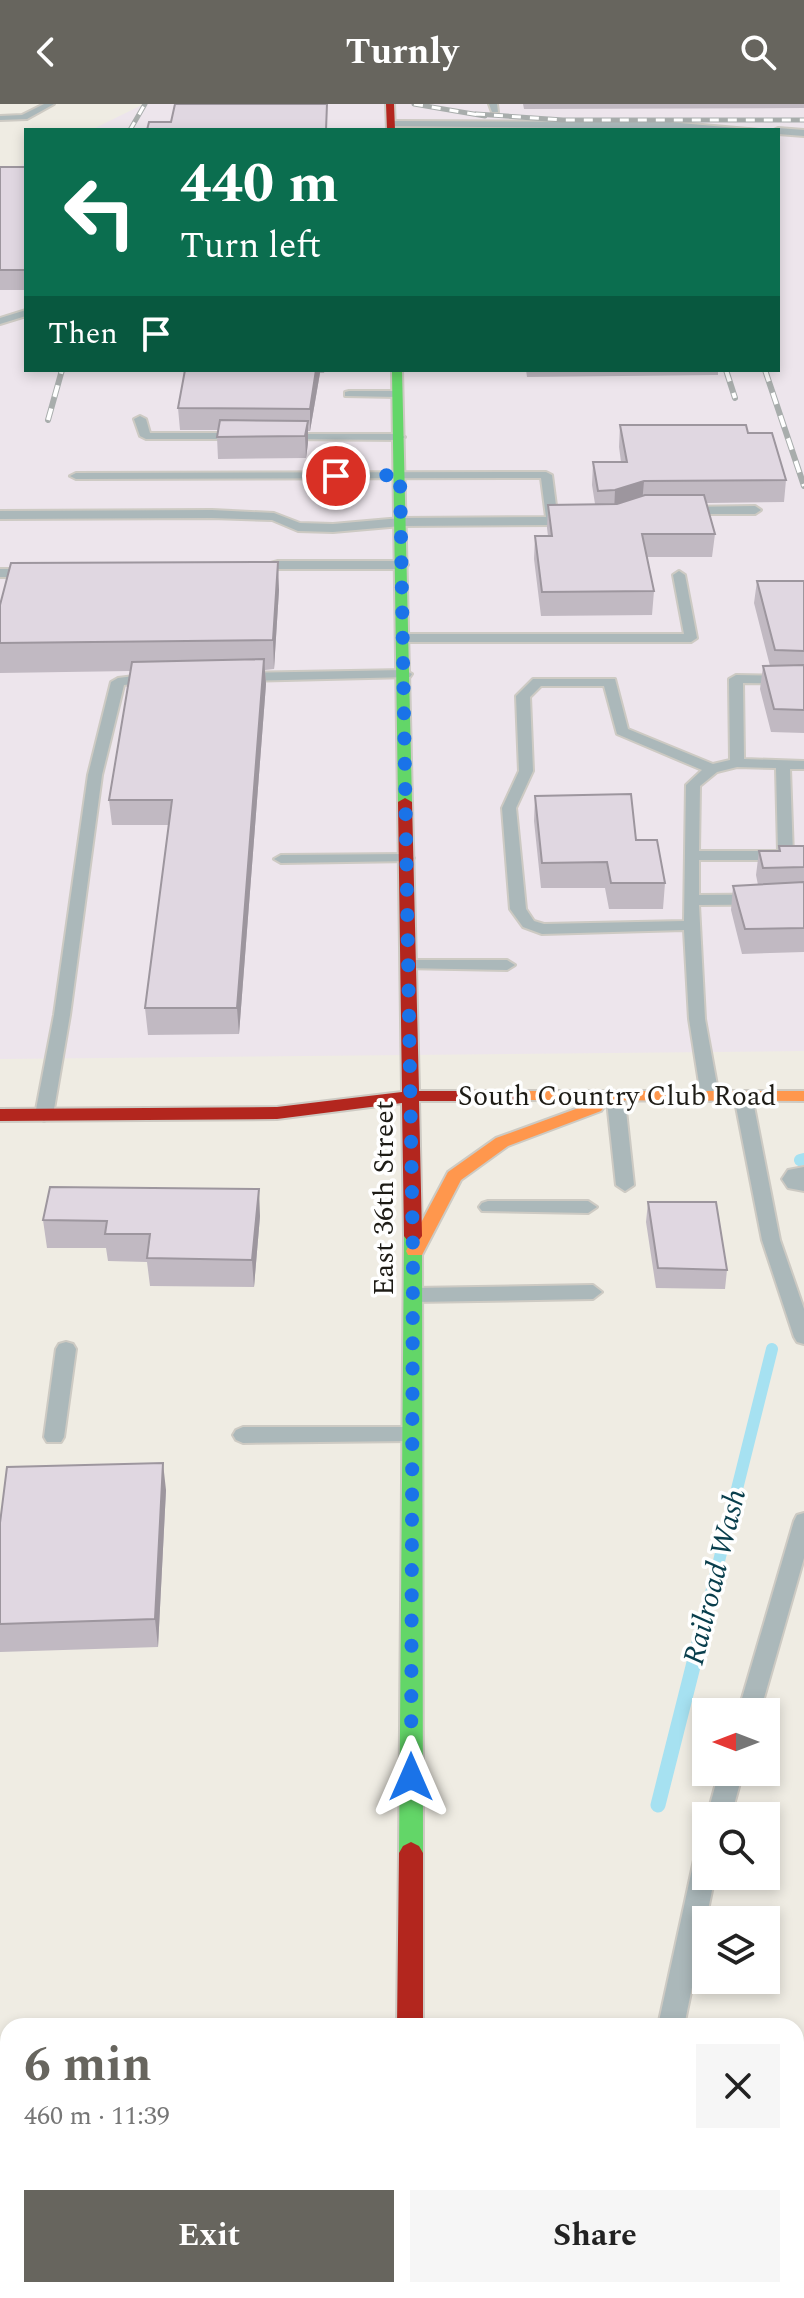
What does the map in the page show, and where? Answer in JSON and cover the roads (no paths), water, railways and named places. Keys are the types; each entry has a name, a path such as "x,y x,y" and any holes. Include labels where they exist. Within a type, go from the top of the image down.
{"main road":[{"path":"390,104 391,127"},
{"name":"East 36th Street","path":"397,372 412,1096 410,2018"},
{"name":"South Country Club Road","path":"0,1115 277,1113 412,1096 804,1096"},
{"path":"413,1256 454,1176 507,1139 569,1114 636,1096"}],"lane":[{"path":"0,118 24,117 50,104"},
{"path":"391,127 669,125 721,128"},
{"path":"780,131 804,133"},
{"path":"0,321 24,314"},
{"path":"349,394 397,394"},
{"path":"140,419 146,436 251,437"},
{"path":"266,437 399,437"},
{"path":"76,476 546,475 552,521"},
{"path":"670,511 755,510"},
{"path":"0,515 23,515 62,523 196,523 237,515 274,517 298,527 333,528 401,522 567,520"},
{"path":"237,571 278,565 402,565"},
{"path":"0,573 47,573"},
{"path":"404,638 691,638 679,575"},
{"path":"230,677 405,674"},
{"path":"44,1115 95,775 118,682 173,678"},
{"path":"737,763 736,679 804,680"},
{"path":"691,925 542,929 528,924 518,909 509,808 526,771 523,696 538,682 610,682 622,731 712,769"},
{"path":"710,1096 699,1048 691,964 693,785 712,769 737,763 804,765"},
{"path":"692,855 786,856 783,764"},
{"path":"281,859 407,858"},
{"path":"691,900 804,899"},
{"path":"409,965 507,965"},
{"path":"743,1096 771,1240 804,1337"},
{"path":"616,1101 625,1185"},
{"path":"488,1207 588,1207"},
{"path":"413,1295 593,1292"},
{"path":"54,1437 66,1349"},
{"path":"243,1435 413,1434"},
{"path":"753,1698 804,1521"},
{"path":"673,2018 700,1890"}],"waterway":[{"path":"800,1160 804,1159"},
{"name":"Railroad Wash","path":"703,1625 772,1349"},
{"name":"Railroad Wash","path":"658,1805 704,1623"}],"railway":[{"path":"131,128 145,104"},
{"path":"414,104 485,116"},
{"path":"476,114 563,120 804,120"},
{"path":"48,420 61,372"},
{"path":"727,372 735,398"},
{"path":"766,372 804,486"}]}
